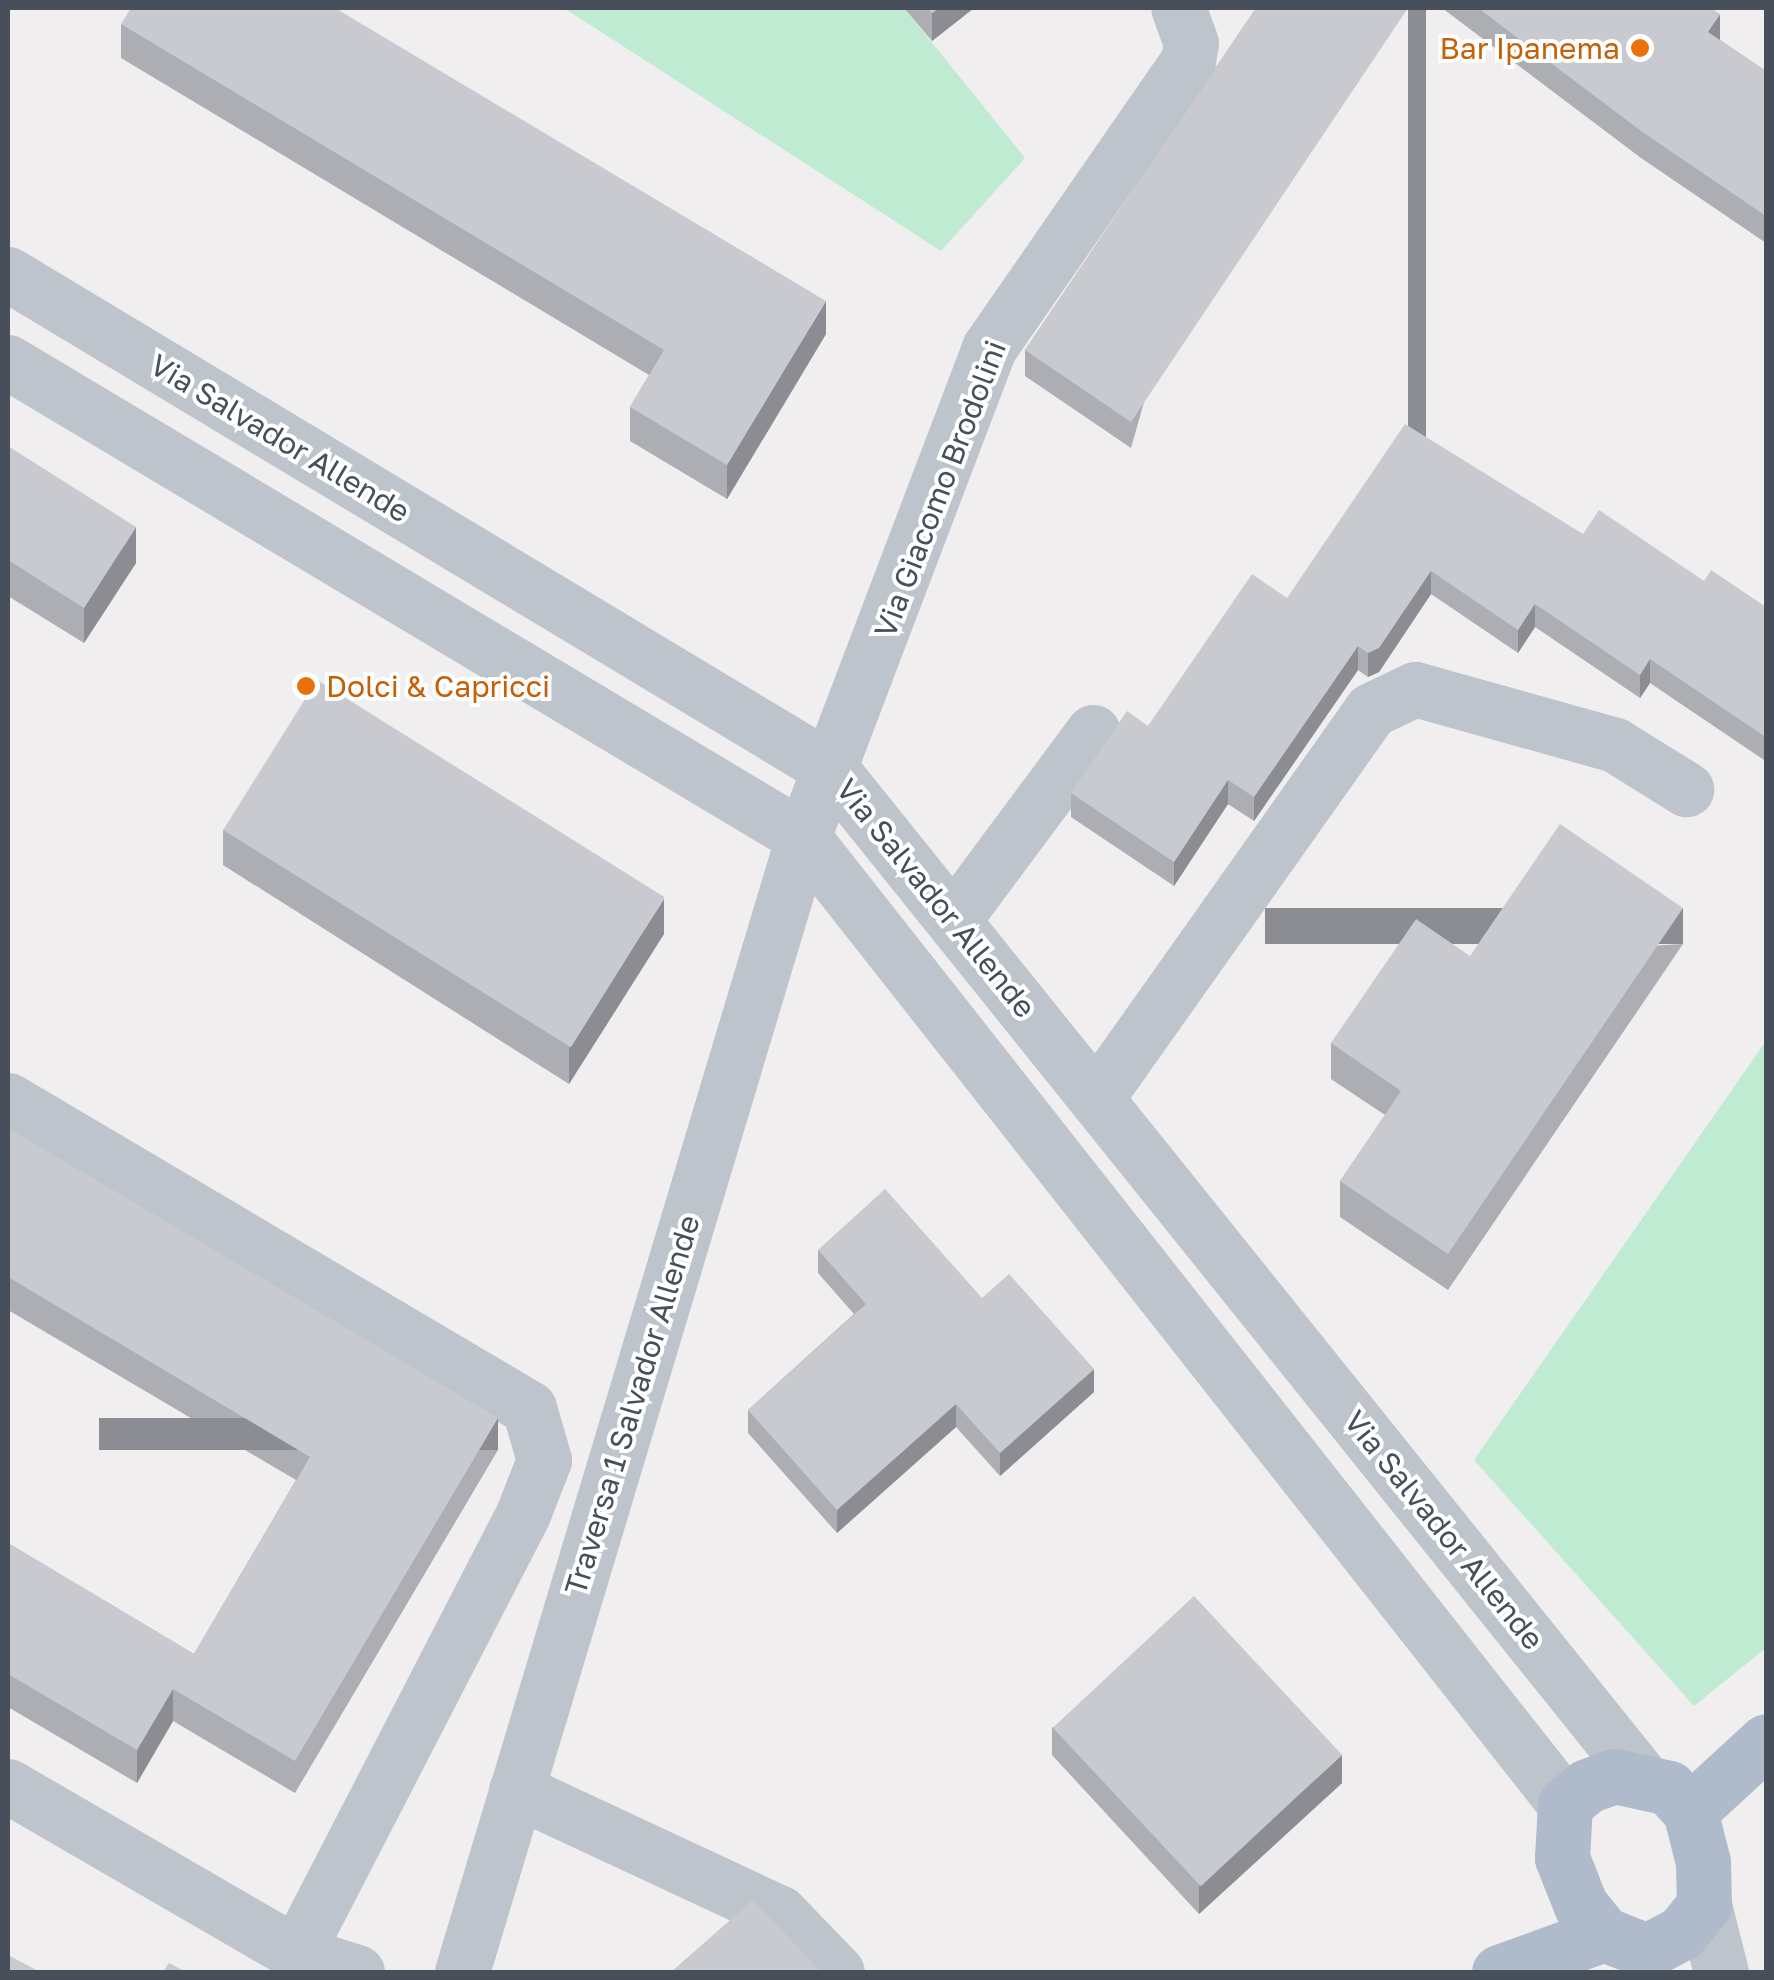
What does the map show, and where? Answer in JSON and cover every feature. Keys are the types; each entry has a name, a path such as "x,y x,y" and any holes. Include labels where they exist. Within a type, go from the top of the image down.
{"main road":[{"path":"1690,1811 1766,1741"},
{"path":"1499,1972 1642,1952 1681,1933 1704,1906 1703,1862 1690,1811 1669,1788 1642,1778 1614,1776 1586,1786 1565,1804 1562,1858 1581,1906 1642,1952"}],"street":[{"name":"Via Giacomo Brodolini","path":"803,837 989,348 1188,60 1191,43 1178,8"},
{"name":"Via Salvador Allende","path":"8,274 832,769 1642,1778"},
{"path":"8,362 803,837 1565,1804"},
{"path":"1098,1097 1370,710 1415,689 1614,745 1686,789"},
{"path":"954,920 1093,732"},
{"name":"Traversa 1 Salvador Allende","path":"462,1972 803,837"},
{"path":"8,1100 528,1408 544,1460 523,1514 296,1954"},
{"path":"8,1786 296,1954 357,1972"},
{"path":"516,1790 780,1912 836,1972"},
{"path":"1704,1906 1721,1972"}],"green space":[{"path":"564,8 904,8 1025,158 941,251"},
{"path":"1766,1041 1766,1648 1694,1706 1474,1460"}],"building":[{"path":"131,8 335,8 826,301 727,465 630,407 664,350 121,24"},
{"path":"1256,8 1408,8 1131,422 1025,350"},
{"path":"1478,8 1711,8 1720,14 1708,32 1766,71 1766,216 1641,131"},
{"path":"1405,424 1583,534 1599,510 1704,581 1711,570 1766,607 1764,736 1650,659 1640,675 1535,604 1518,630 1431,571 1379,648 1368,653 1358,646 1254,797 1228,780 1174,862 1071,793 1127,711 1148,726 1252,574 1287,598"},
{"path":"8,446 136,527 84,608 8,560"},
{"path":"317,680 665,897 571,1047 223,830"},
{"path":"1560,824 1683,908 1448,1254 1340,1181 1401,1091 1331,1043 1416,919 1470,956"},
{"path":"8,1128 498,1418 295,1761 173,1689 137,1750 8,1674 8,1543 194,1654 310,1457 8,1277"},
{"path":"885,1189 982,1298 1009,1274 1094,1369 1000,1453 956,1404 837,1510 748,1410 866,1304 818,1250"},
{"path":"1194,1596 1342,1755 1201,1886 1053,1728"},
{"path":"753,1900 821,1972 671,1972"},
{"path":"8,1955 40,1972 8,1972"},
{"path":"169,1963 186,1972 163,1972"}],"place":[{"name":"Bar Ipanema","path":"1640,48"},
{"name":"Dolci & Capricci","path":"306,686"}]}
